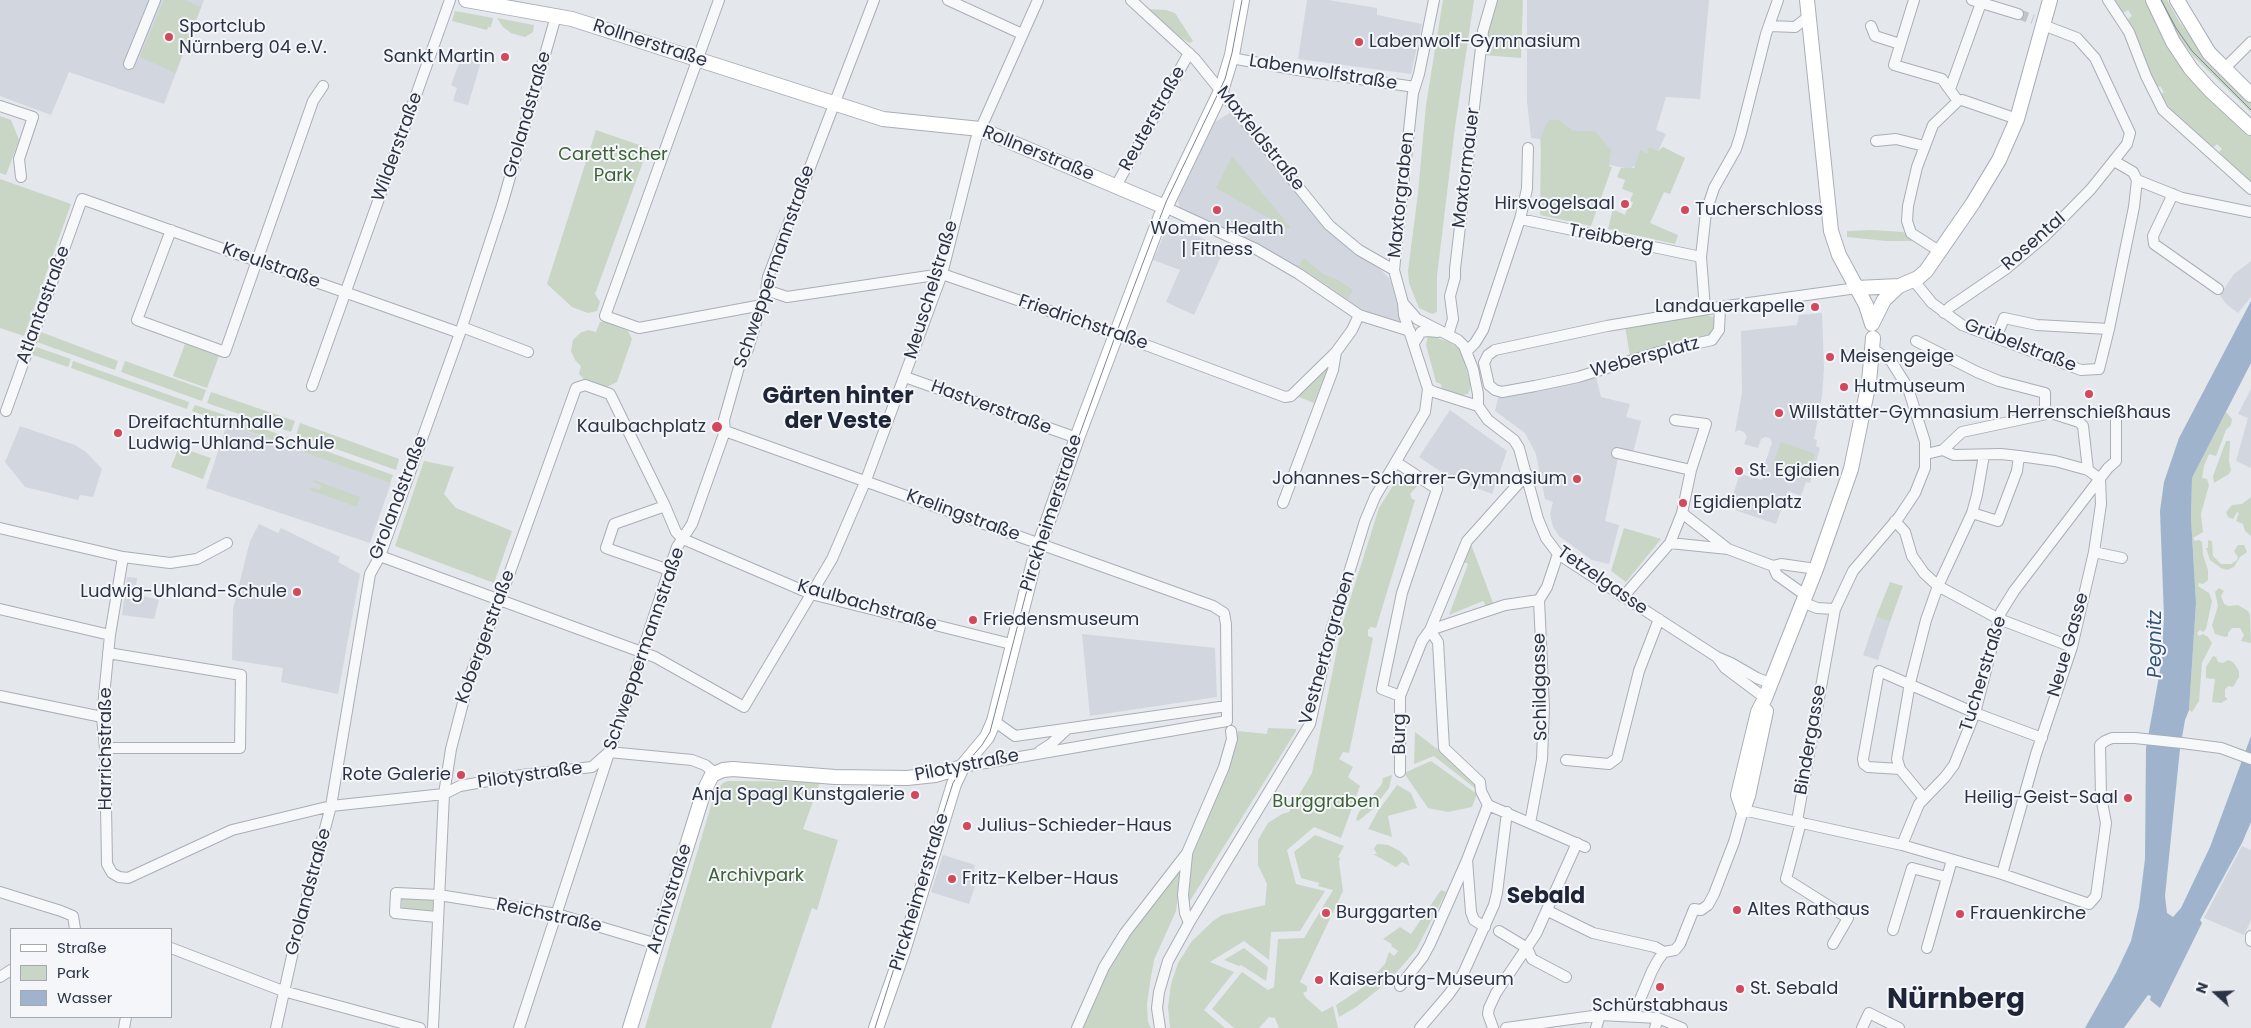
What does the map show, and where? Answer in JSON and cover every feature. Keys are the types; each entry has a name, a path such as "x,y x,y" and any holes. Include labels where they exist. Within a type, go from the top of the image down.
{"street":[{"path":"129,64 155,0"},
{"name":"Wilderstraße","path":"312,386 450,0"},
{"name":"Rollnerstraße","path":"466,0 556,16 888,120 980,129 1234,237 1266,255 1359,315 1410,331"},
{"path":"719,0 605,316 639,328 762,306"},
{"name":"Schweppermannstraße","path":"519,1028 669,570 692,524 725,432 724,420 739,367 748,350 762,306 768,277 874,0"},
{"path":"948,0 1022,34"},
{"name":"Meuschelstraße","path":"643,653 655,657 744,707 832,559 866,480 942,274 973,146 1038,0"},
{"name":"Maxfeldstraße","path":"1132,0 1190,53 1329,225 1359,250 1394,270"},
{"name":"Pirckheimerstraße","path":"876,1028 906,940 947,803 962,767 984,741 994,721 1012,644 1039,544 1076,438 1166,207 1221,91 1231,58 1242,0"},
{"name":"Maxtorgraben","path":"1428,389 1404,315 1403,303 1394,270 1415,87 1434,0"},
{"name":"Maxtormauer","path":"1445,334 1453,319 1450,296 1455,278 1483,31 1492,0"},
{"path":"1705,309 1702,257 1705,220 1710,199 1741,133 1769,26 1778,0"},
{"path":"1807,0 1829,223 1839,255 1866,305 1872,324 1884,300 1899,286"},
{"path":"1914,0 1894,65 1942,79 1958,101"},
{"path":"1720,307 1857,288 1899,286 1914,281 1926,271 1973,204 1994,169 2018,113 2040,22 2050,0"},
{"path":"2108,0 2126,27 2146,76 2164,110 2251,189"},
{"path":"2153,0 2173,42 2192,70 2210,90 2251,128"},
{"path":"2177,0 2207,50 2224,70 2251,95"},
{"path":"1950,88 1976,1 2018,14"},
{"name":"Grolandstraße","path":"276,1028 283,991 331,806 370,574 380,556 461,330 502,205 556,16"},
{"path":"1769,26 1795,27 1808,17"},
{"name":"Rosental","path":"1944,313 2007,268 2044,237 2091,189 2127,144 2130,133 2095,58 2077,38 2040,22"},
{"path":"1871,26 1875,36 1900,44"},
{"path":"2224,70 2251,42"},
{"name":"Reuterstraße","path":"1116,186 1190,53"},
{"name":"Labenwolfstraße","path":"1231,58 1415,87"},
{"path":"171,230 137,320 225,352 313,101 323,86"},
{"path":"1939,251 1911,233 1907,222 1911,190 1924,146 1938,118 1958,101 1971,102 2018,113"},
{"path":"0,106 33,117 19,159 21,177"},
{"path":"1876,140 1896,139 1924,146"},
{"path":"1467,351 1475,343 1483,330 1520,219 1527,189 1528,148"},
{"path":"2114,161 2132,172 2137,180 2173,194 2199,203 2251,212"},
{"path":"1996,338 2004,318 2037,325 2109,329 2134,207 2137,180"},
{"path":"2173,194 2153,236 2154,244 2218,288"},
{"name":"Kreulstraße","path":"82,199 346,293 528,352"},
{"name":"Atlantastraße","path":"6,411 82,199"},
{"name":"Treibberg","path":"1520,219 1702,257"},
{"name":"Friedrichstraße","path":"766,290 787,297 942,274 1116,334 1285,397 1291,396 1339,348 1359,315"},
{"name":"Grübelstraße","path":"1914,281 1932,303 1962,325 2081,370 2099,369 2109,329"},
{"path":"1403,303 1413,316 1461,342 1467,351 1476,381 1478,406 1428,389"},
{"name":"Webersplatz","path":"1720,307 1720,330 1712,340 1659,352 1578,377 1502,392 1495,390 1489,385 1484,363 1488,355 1495,350 1607,326 1720,307"},
{"path":"1414,343 1421,332 1445,334"},
{"path":"1916,341 1999,381 2045,393 2045,413"},
{"path":"1873,344 1899,372 1908,388 1925,442 1926,454 1943,450 1962,432 2045,413 2079,422 2083,426 2088,470"},
{"path":"1548,911 1593,932 1664,952 1676,950 1698,909 1708,905 1734,842 1743,810 1738,794 1748,776 1758,712 1816,569 1843,494 1854,456 1869,382 1873,344"},
{"path":"1282,503 1333,370 1339,348"},
{"name":"Hastverstraße","path":"905,377 1076,438"},
{"name":"Kobergerstraße","path":"432,1028 444,794 461,706 576,388 585,385 610,394 665,506"},
{"name":"Vestnertorgraben","path":"1160,1028 1157,1008 1163,972 1171,953 1310,724 1331,631 1365,521 1375,497 1425,412 1428,389"},
{"name":"Tetzelgasse","path":"1478,406 1488,420 1514,440 1520,448 1538,519 1546,538 1558,554 1717,657 1731,662 1757,678 1770,683"},
{"name":"Tucherstraße","path":"1902,844 1919,804 1954,765 1974,713 1999,619 2014,591 2108,468 2116,462 2116,417"},
{"path":"1623,597 1670,543 1682,513 1690,470 1706,424 1675,420"},
{"name":"Krelingstraße","path":"725,432 866,480 1219,609 1226,620 1227,706"},
{"path":"1943,450 1954,455 2019,456 2054,461 2088,470 2100,479"},
{"path":"1617,453 1690,470"},
{"name":"Bindergasse","path":"1833,944 1848,918 1786,879 1799,822 1825,659 1835,609 1853,571 1895,521 1915,493 1925,468 1926,454"},
{"path":"1924,798 1900,769 1897,760 1910,683 1926,620 1938,586 1972,513 1984,455"},
{"path":"1972,513 1998,521 2017,471 2019,456"},
{"path":"1396,462 1437,489 1402,593 1382,689 1400,696 1422,641 1430,630 1467,541 1527,474"},
{"name":"Neue Gasse","path":"1998,873 2072,647 2094,552 2101,504 2100,479"},
{"path":"669,570 606,548 614,524 665,506 676,532 683,539"},
{"path":"1682,513 1728,549"},
{"path":"1895,521 1905,532 1912,556 1924,573 1938,586 1999,619 2072,647"},
{"path":"0,528 123,557 170,563 197,559 228,543"},
{"name":"Kaulbachstraße","path":"683,539 811,594 1012,644"},
{"path":"1670,543 1728,549 1772,566 1781,564 1816,569"},
{"path":"2094,552 2122,558"},
{"name":"Schildgasse","path":"1530,823 1542,759 1544,707 1539,600 1546,587 1558,554"},
{"path":"380,556 499,598 643,653"},
{"name":"Harrichstraße","path":"119,877 112,873 108,864 105,748 102,716 110,635 123,557"},
{"path":"1772,566 1777,575 1804,598 1822,609 1835,609"},
{"path":"1430,630 1505,605 1539,600"},
{"path":"0,609 110,635"},
{"path":"1566,760 1609,764 1614,762 1619,754 1627,714 1639,671 1659,620"},
{"path":"1400,986 1423,957 1430,944 1467,860 1488,805 1480,782 1444,748 1438,642 1430,630"},
{"path":"105,748 240,748 241,675 108,653"},
{"name":"Tetzelgasse","path":"1717,657 1725,668 1765,698"},
{"path":"1900,769 1868,767 1862,759 1879,671 1910,683 1974,713 2042,738"},
{"path":"0,696 102,716"},
{"name":"Burg","path":"1400,696 1400,772"},
{"name":"Pilotystraße","path":"715,773 734,769 835,777 898,778 935,775 962,767 1227,721 1227,706 1015,736 994,721"},
{"name":"Pilotystraße","path":"1034,754 1051,744 1066,730"},
{"path":"1077,1028 1104,967 1125,933 1187,853 1224,767 1232,740 1231,731"},
{"path":"1743,810 1902,844 1998,873 2089,904 2096,896 2106,823 2101,798 2100,745 2112,738 2148,738 2221,748 2251,759"},
{"path":"609,752 692,760 705,765 715,773"},
{"name":"Pilotystraße","path":"119,877 128,878 232,830 331,806 444,794 460,786 592,767 609,752"},
{"name":"Archivstraße","path":"630,1028 706,785 715,773"},
{"path":"1488,805 1581,845 1527,948 1496,993 1488,1014 1493,1028"},
{"path":"1420,1028 1449,994 1462,974 1485,927 1497,893 1507,812"},
{"path":"1187,853 1183,895 1185,913 1189,922"},
{"path":"1467,860 1471,912 1474,920 1485,927"},
{"path":"1927,948 1952,860"},
{"path":"1893,930 1912,868 1946,876"},
{"path":"0,892 73,916 75,928"},
{"path":"437,917 395,913 396,893 439,894"},
{"name":"Reichstraße","path":"439,894 557,914 657,944"},
{"path":"1499,931 1527,948 1532,959 1566,976"},
{"path":"2251,936 2251,941"},
{"path":"172,948 283,991 420,1028"},
{"path":"1636,1010 1652,971 1664,952"},
{"path":"1862,1028 1870,1013 1899,1028"},
{"path":"1596,1028 1600,1015"},
{"path":"1506,1028 1600,1015 1682,1028"}],"shaded area":[{"path":"0,0 204,0 164,104 69,72 51,115 0,96"},
{"name":"Labenwolf-Gymnasium","path":"1307,0 1328,0 1377,8 1377,15 1422,24 1411,74 1298,59"},
{"path":"1527,0 1709,0 1700,99 1666,97 1656,130 1666,134 1658,151 1650,148 1647,153 1640,150 1636,165 1629,169 1541,150 1540,139 1531,138 1527,101"},
{"path":"464,50 483,55 468,105 453,101 457,88 451,85"},
{"path":"1231,112 1236,114 1334,236 1354,252 1378,267 1390,279 1403,323 1367,314 1179,207 1178,199 1215,122"},
{"path":"1169,224 1225,248 1194,315 1166,302 1180,270 1153,260"},
{"path":"2251,261 2251,297 2238,313 2226,304 2220,295 2234,274"},
{"name":"Willstätter-Gymnasium","path":"1822,313 1824,368 1822,396 1814,439 1817,440 1816,446 1820,448 1810,483 1806,482 1801,496 1788,491 1776,524 1735,510 1735,508 1729,506 1740,474 1762,480 1766,467 1764,466 1772,443 1770,438 1765,437 1761,439 1758,448 1747,445 1744,444 1747,437 1744,432 1739,430 1735,432 1742,393 1741,331 1797,325 1799,315"},
{"name":"Johannes-Scharrer-Gymnasium","path":"1596,377 1601,397 1630,404 1626,417 1641,421 1633,453 1617,449 1615,457 1618,458 1605,521 1619,525 1609,564 1592,560 1559,536 1553,527 1550,514 1553,502 1545,499 1536,454 1525,433 1495,411 1498,398"},
{"path":"2251,389 2251,468 2236,461 2248,418 2238,414"},
{"path":"1450,410 1507,451 1492,494 1449,477 1419,457"},
{"path":"227,424 391,483 370,543 206,488"},
{"path":"20,426 75,445 86,452 102,469 93,497 80,495 78,500 25,487 5,462"},
{"name":"Ludwig-Uhland-Schule","path":"259,524 278,533 281,528 340,557 338,562 360,574 338,694 281,682 283,668 232,660 233,609 250,541"},
{"path":"127,577 137,578 135,594 159,600 154,619 122,615"},
{"path":"1876,617 1890,622 1878,660 1863,655"},
{"path":"1082,634 1215,648 1217,697 1090,716"},
{"path":"2242,846 2251,850 2251,920 2244,935 2204,918"},
{"path":"943,855 975,865 973,871 979,874 969,904 931,892"}],"green space":[{"name":"Sportclub Nürnberg 04 e.V.","path":"164,0 184,0 201,7 175,73 140,57"},
{"path":"1443,0 1474,0 1455,127 1437,276 1437,312 1432,314 1419,308 1409,283 1408,271 1418,193 1426,105"},
{"path":"1496,0 1523,0 1521,58 1482,55 1484,38"},
{"path":"2114,0 2147,0 2230,115 2251,135 2251,183 2219,152 2222,149 2217,144 2213,148 2172,111 2160,95 2164,92 2160,86 2157,88 2128,19 2132,16 2128,10 2123,13"},
{"path":"2158,0 2167,0 2180,23 2205,56 2251,100 2251,112 2193,56 2177,34"},
{"path":"1149,9 1166,10 1175,13 1193,41 1190,43 1177,36"},
{"path":"455,11 493,18 491,27 488,27 487,30 452,21"},
{"path":"497,18 534,25 533,32 525,37 511,33 503,27"},
{"path":"0,116 11,120 19,140 6,175 0,173"},
{"path":"1550,120 1559,120 1573,131 1595,131 1611,150 1609,166 1612,167 1591,226 1540,215 1541,138 1546,124"},
{"name":"Carett'scher Park","path":"596,130 648,148 595,294 600,302 597,311 588,313 572,307 547,284"},
{"path":"1649,147 1658,151 1663,147 1685,158 1670,194 1664,192 1650,223 1678,235 1675,244 1608,229 1613,209 1625,215 1628,207 1631,208 1633,202 1630,201 1633,193 1622,189 1625,180 1617,177 1621,168 1634,168 1640,150 1647,153"},
{"path":"1232,156 1290,227 1288,229 1216,188"},
{"path":"0,179 71,204 24,336 0,328"},
{"path":"1847,231 1903,232 1914,241 1886,241 1847,237"},
{"path":"1304,258 1323,274 1338,280 1353,290 1348,299 1299,266"},
{"path":"1702,314 1713,317 1717,323 1710,337 1630,356 1625,326"},
{"path":"600,322 607,322 628,331 632,339 617,382 607,387 584,379 579,374 581,366 575,360 571,351 573,340 580,333 588,330 596,332"},
{"path":"38,331 118,361 115,370 34,341"},
{"path":"1428,335 1449,342 1461,350 1471,387 1468,394 1462,395 1442,390 1441,384 1436,382 1426,345"},
{"path":"185,344 219,356 207,388 173,376"},
{"path":"33,346 71,359 68,367 30,354"},
{"path":"73,361 189,402 187,409 71,368"},
{"path":"125,361 206,390 202,401 121,372"},
{"path":"1326,368 1329,370 1314,403 1299,397 1298,395"},
{"path":"211,392 295,421 291,432 207,403"},
{"path":"195,405 225,415 223,422 192,411"},
{"path":"2226,412 2232,419 2231,425 2226,430 2216,456 2209,454 2204,466 2202,478 2207,479 2209,485 2201,514 2203,532 2193,538 2195,541 2199,540 2202,542 2203,555 2208,570 2208,580 2203,584 2199,583 2198,586 2209,593 2212,601 2206,629 2203,632 2200,630 2197,633 2199,636 2203,634 2208,637 2212,643 2202,663 2199,701 2192,712 2189,710 2196,603 2191,518 2192,478"},
{"path":"231,417 300,442 298,449 228,424"},
{"path":"300,423 399,459 396,470 296,435"},
{"path":"2226,441 2230,441 2229,461 2231,470 2229,474 2214,483 2213,476"},
{"path":"1781,442 1815,454 1806,479 1772,467"},
{"path":"306,444 393,475 390,483 304,452"},
{"path":"179,447 211,458 203,479 171,467"},
{"path":"424,461 454,467 444,494 456,508 512,531 494,583 395,546"},
{"name":"Burggraben","path":"1402,471 1421,482 1410,494 1412,499 1415,500 1376,628 1371,627 1368,630 1368,636 1373,638 1349,753 1343,752 1339,759 1353,767 1348,777 1360,786 1341,838 1314,827 1287,850 1296,884 1325,891 1300,931 1271,932 1269,960 1244,941 1210,962 1234,972 1204,1010 1225,1028 1170,1028 1168,1007 1171,984 1178,963 1192,941 1222,915 1265,905 1267,884 1258,865 1258,840 1268,823 1289,812 1312,773 1342,625 1379,508"},
{"path":"314,480 360,497 357,507 310,490 311,487 320,490 321,485 313,482"},
{"path":"2251,497 2251,536 2245,531 2243,524 2236,521 2239,513 2237,512 2233,519 2228,517 2226,512 2232,505 2242,504"},
{"path":"1624,528 1661,539 1626,582 1611,571"},
{"path":"2208,540 2212,541 2213,556 2221,564 2231,564 2237,560 2238,557 2234,551 2238,545 2244,545 2247,552 2240,557 2234,567 2227,570 2210,560 2206,548 2208,548"},
{"path":"1471,544 1493,603 1486,606 1483,601 1449,615 1468,564 1462,561"},
{"path":"1890,582 1903,586 1890,622 1876,617"},
{"path":"2219,588 2224,591 2221,596 2224,604 2228,606 2238,605 2248,611 2250,615 2251,643 2241,641 2244,635 2240,628 2232,628 2228,636 2225,637 2215,634 2212,625 2218,606 2215,592"},
{"path":"2213,656 2216,657 2218,662 2223,663 2228,660 2233,662 2239,671 2239,677 2233,687 2229,686 2225,689 2225,697 2228,699 2221,703 2212,702 2215,679 2206,678 2206,667"},
{"path":"1268,728 1296,729 1296,731 1188,904 1192,857 1227,768 1238,731 1267,734"},
{"path":"1415,732 1466,771 1479,785 1476,789 1434,756 1414,764"},
{"path":"1431,761 1477,794 1472,807 1448,812 1428,808 1404,773"},
{"path":"1392,775 1389,788 1372,810 1358,821 1356,819 1359,812 1382,784 1383,778"},
{"name":"Archivpark","path":"728,781 820,782 803,829 838,840 817,910 812,908 771,1028 645,1028 715,792 723,783"},
{"path":"1397,785 1411,793 1417,808 1388,816 1392,837 1368,829 1378,811"},
{"name":"Burggarten","path":"1315,835 1344,846 1338,857 1340,858 1343,891 1300,982 1307,986 1307,991 1303,993 1306,998 1322,1012 1333,1006 1338,1028 1279,1028 1275,1018 1269,1017 1259,1028 1234,1028 1212,1009 1242,972 1268,990 1274,987 1278,939 1304,938 1333,890 1318,886 1319,883 1301,878 1294,852"},
{"path":"1377,844 1388,845 1400,851 1407,858 1410,866 1402,862 1396,867 1373,854 1377,854 1374,849"},
{"path":"1178,868 1181,872 1176,911 1154,960 1150,983 1147,1004 1148,1022 1151,1028 1081,1028 1108,968 1125,939"},
{"path":"1441,890 1446,892 1416,950 1388,982 1356,1007 1339,1017 1336,1005 1362,988 1385,964 1389,952 1394,956 1398,951 1391,946 1392,944 1383,939 1400,927 1411,934"},
{"path":"402,897 434,898 432,914 402,910"},
{"path":"1244,948 1268,967 1266,981 1241,965 1239,966 1224,960"}],"water":[{"path":"2251,301 2251,363 2192,478 2191,518 2196,603 2189,710 2185,720 2180,749 2165,896 2167,913 2173,917 2181,908 2210,847 2251,736 2251,822 2242,843 2200,920 2202,923 2160,1008 2150,1000 2151,996 2148,995 2124,1028 2085,1028 2116,973 2131,941 2139,907 2145,859 2146,748 2161,665 2164,617 2160,511 2164,482 2179,438"}],"tunnel":[{"path":"2018,14 2033,19"}],"tram line":[{"path":"875,1028 953,783 990,732 1036,555 1116,334 1166,202 1225,79 1242,0"},
{"path":"2161,0 2176,28 2192,51 2251,110"}],"place":[{"name":"Sportclub Nürnberg 04 e.V.","path":"169,37"},
{"name":"Labenwolf-Gymnasium","path":"1359,42"},
{"name":"Sankt Martin","path":"505,57"},
{"name":"Hirsvogelsaal","path":"1625,204"},
{"name":"Women Health | Fitness","path":"1217,210"},
{"name":"Tucherschloss","path":"1685,210"},
{"name":"Landauerkapelle","path":"1815,307"},
{"name":"Meisengeige","path":"1830,357"},
{"name":"Hutmuseum","path":"1844,387"},
{"name":"Herrenschießhaus","path":"2089,394"},
{"name":"Willstätter-Gymnasium","path":"1779,413"},
{"name":"Kaulbachplatz","path":"717,427"},
{"name":"Dreifachturnhalle Ludwig-Uhland-Schule","path":"118,433"},
{"name":"St. Egidien","path":"1739,471"},
{"name":"Johannes-Scharrer-Gymnasium","path":"1577,479"},
{"name":"Egidienplatz","path":"1683,503"},
{"name":"Ludwig-Uhland-Schule","path":"297,592"},
{"name":"Friedensmuseum","path":"973,620"},
{"name":"Rote Galerie","path":"461,775"},
{"name":"Anja Spagl Kunstgalerie","path":"915,795"},
{"name":"Heilig-Geist-Saal","path":"2128,798"},
{"name":"Julius-Schieder-Haus","path":"967,826"},
{"name":"Fritz-Kelber-Haus","path":"952,879"},
{"name":"Altes Rathaus","path":"1737,910"},
{"name":"Burggarten","path":"1326,913"},
{"name":"Frauenkirche","path":"1960,914"},
{"name":"Kaiserburg-Museum","path":"1319,980"},
{"name":"Schürstabhaus","path":"1660,987"},
{"name":"St. Sebald","path":"1740,989"}],"district":[{"name":"Gärten hinter der Veste","path":"838,410"},
{"name":"Sebald","path":"1546,897"},
{"name":"Nürnberg","path":"1956,1001"}],"water label":[{"name":"Pegnitz","path":"2156,644"}]}
